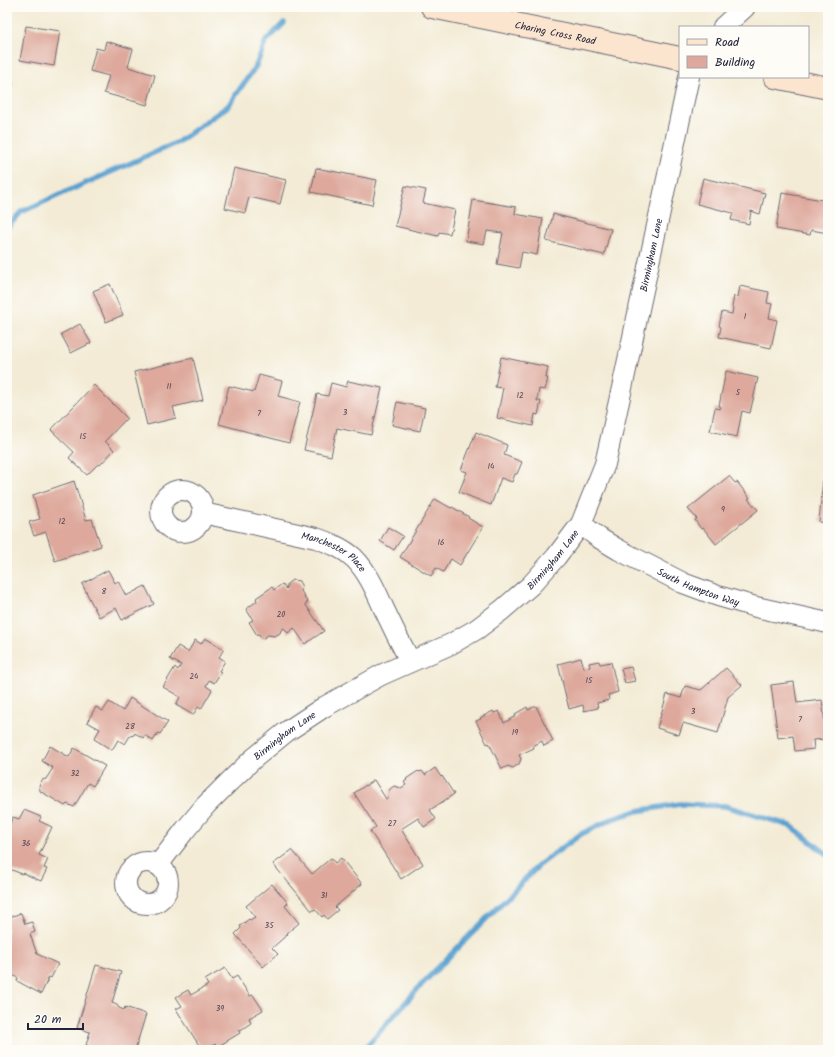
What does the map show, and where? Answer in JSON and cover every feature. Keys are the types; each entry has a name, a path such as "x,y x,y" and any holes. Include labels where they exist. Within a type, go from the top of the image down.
{"main road":[{"name":"Charing Cross Road","path":"432,7 679,58"},
{"path":"779,78 828,88"}],"street":[{"path":"724,26 745,7"},
{"name":"Birmingham Lane","path":"158,865 206,805 253,759 286,732 330,704 381,675 451,644 477,629 531,585 556,557 580,524 605,464 689,78"},
{"name":"Manchester Place","path":"203,513 301,534 330,543 342,549 354,558 372,582 410,661"},
{"name":"South Hampton Way","path":"580,524 619,550 683,583 718,596 756,607 828,623"}],"building":[{"path":"26,26 60,31 54,66 20,60"},
{"path":"106,41 133,49 128,67 155,75 147,105 104,93 109,76 90,71 96,48 104,50"},
{"path":"7,80 13,82 8,99 7,99"},
{"path":"234,168 286,180 280,204 249,197 245,213 225,208"},
{"path":"316,168 377,180 372,205 311,192"},
{"path":"703,178 765,193 760,214 751,211 749,224 731,220 733,213 697,204"},
{"path":"405,186 426,190 423,203 455,210 450,234 439,232 438,236 395,226"},
{"path":"782,193 828,201 828,233 811,230 810,235 776,229"},
{"path":"473,200 516,207 515,214 543,219 537,255 522,252 519,268 497,264 503,233 487,231 484,244 466,241"},
{"path":"553,214 611,229 604,255 546,241"},
{"path":"110,284 123,315 106,322 93,291"},
{"path":"740,286 769,292 767,303 772,304 769,318 777,320 771,348 719,337 721,327 719,326 722,312 732,314 734,296 738,297"},
{"path":"80,324 91,343 71,353 61,334"},
{"path":"501,357 548,367 546,378 548,378 545,390 539,389 537,401 541,401 538,415 535,414 533,426 497,418 503,388 495,387"},
{"path":"193,358 203,400 173,407 176,418 147,425 134,372"},
{"path":"726,371 758,378 750,413 742,411 737,437 710,431 715,408 720,409 721,407 719,406"},
{"path":"259,375 282,381 278,396 300,402 289,443 219,424 229,386 254,392"},
{"path":"348,381 382,388 371,435 337,428 331,456 304,450 317,394 328,396 331,383 346,387"},
{"path":"94,385 127,418 105,441 114,450 100,465 98,464 87,475 69,458 74,452 51,430"},
{"path":"397,402 425,408 420,431 392,425"},
{"path":"476,432 507,445 504,455 522,462 512,482 501,478 491,505 459,492 467,472 461,470"},
{"path":"729,476 735,483 737,482 750,498 748,499 758,510 716,544 703,528 701,529 695,520 697,519 688,509"},
{"path":"823,480 828,480 828,523 819,522"},
{"path":"74,481 86,520 92,519 101,546 55,561 46,532 34,536 29,522 40,519 33,495"},
{"path":"435,499 451,508 452,507 483,527 460,565 451,559 443,572 436,568 431,576 400,557"},
{"path":"388,527 403,536 394,550 380,541"},
{"path":"108,570 115,583 118,581 126,596 145,586 154,604 122,620 116,608 99,617 82,584"},
{"path":"292,580 299,581 302,587 301,591 305,597 304,598 308,602 305,604 324,631 305,644 294,628 288,633 284,628 275,636 268,635 262,639 259,634 257,635 249,622 253,620 246,609 257,601 256,598 272,587 274,590 282,584 286,589 287,584"},
{"path":"205,638 224,649 219,657 225,661 219,671 221,672 214,683 209,680 206,686 212,690 201,709 198,707 193,715 176,705 180,697 163,687 175,667 178,670 181,665 170,659 178,646 188,652 195,640 201,644"},
{"path":"581,658 584,668 590,667 589,663 599,661 600,664 611,662 618,692 608,695 609,700 597,703 598,708 584,711 583,705 569,709 558,664"},
{"path":"631,667 635,681 625,683 621,669"},
{"path":"726,668 742,685 728,697 718,733 683,723 679,735 657,728 667,694 681,698 685,686 701,690"},
{"path":"794,682 797,703 822,700 827,739 813,740 814,749 795,751 793,736 778,738 771,685"},
{"path":"130,698 168,722 153,741 145,735 143,738 135,733 134,735 130,736 125,744 118,740 112,750 94,739 100,729 87,722 96,707 103,711 109,702 123,711"},
{"path":"536,706 553,741 544,746 542,741 533,746 534,748 519,755 521,759 519,764 513,768 508,766 502,769 489,743 487,744 476,721 493,711 494,713 499,711 504,723 527,707 528,710"},
{"path":"50,746 69,757 74,748 105,766 93,786 88,783 74,807 67,804 65,806 40,791 39,786 42,780 46,779 53,768 42,761"},
{"path":"435,768 454,794 430,810 436,819 424,827 418,818 401,829 423,864 401,879 370,831 376,827 354,793 374,780 386,799 388,798 389,790 394,786 401,788 406,785 404,782 407,780 406,779 418,771 422,771 425,775"},
{"path":"24,810 41,817 39,821 52,827 39,855 48,859 44,868 47,869 41,881 7,868 7,830 13,817 19,819"},
{"path":"292,850 312,874 331,858 335,863 341,858 362,884 335,907 338,910 327,919 324,915 322,917 315,909 312,911 273,864"},
{"path":"272,884 288,903 285,906 299,923 272,948 278,954 263,967 235,934 241,928 240,926 249,919 250,920 255,917 246,906"},
{"path":"21,913 25,924 32,922 35,932 30,934 37,954 58,964 51,978 49,977 41,994 17,981 18,978 7,973 7,918"},
{"path":"96,965 121,972 112,1003 124,1010 125,1007 146,1014 135,1050 120,1050 109,1047 108,1050 102,1050 86,1045 90,1032 77,1028"},
{"path":"225,968 232,979 237,976 250,996 253,995 263,1010 249,1018 251,1023 239,1031 240,1033 217,1047 215,1044 206,1050 202,1050 176,1009 182,1006 176,997 188,990 191,995 208,985 205,980"}],"waterway":[{"path":"7,228 21,212 178,142 228,106 256,66 266,41 284,23"},
{"path":"363,1050 423,983 539,865 581,834 612,819 637,811 680,804 725,806 791,826 828,855"}]}
